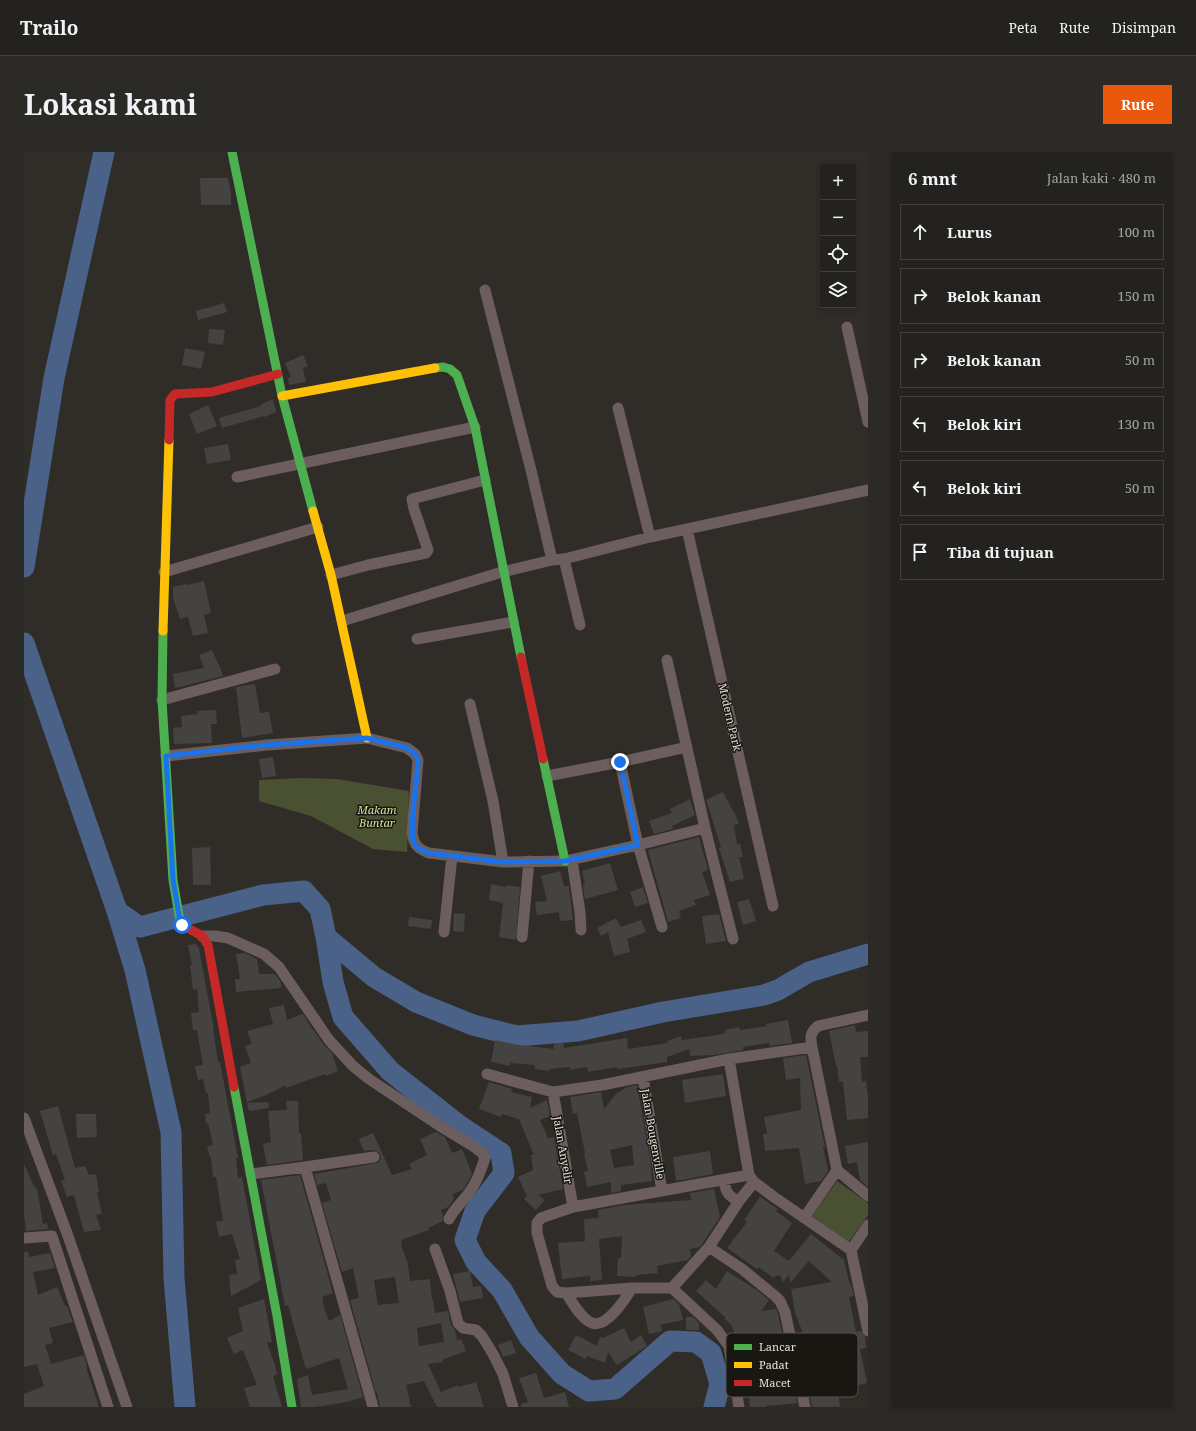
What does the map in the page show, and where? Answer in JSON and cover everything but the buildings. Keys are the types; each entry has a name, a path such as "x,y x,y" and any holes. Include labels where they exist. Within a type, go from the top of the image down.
{"street":[{"path":"232,152 282,396 331,575 367,738"},
{"path":"485,290 531,470 552,560"},
{"path":"847,326 868,422"},
{"path":"282,396 443,367 450,369 457,375 475,427 512,622 580,912 581,930"},
{"path":"278,374 212,392 175,394 170,400 164,572 162,700 173,880 180,921 182,925 194,934 228,938 264,954 279,966 329,1040 353,1066 376,1083 482,1153 485,1158 480,1175 470,1191 452,1212 449,1219"},
{"path":"618,408 650,537"},
{"path":"237,477 475,427"},
{"path":"331,575 368,565 426,553 428,550 412,499 484,480"},
{"path":"342,620 502,572 552,560 564,559 650,537 868,490"},
{"path":"164,572 318,527"},
{"name":"Modern Park","path":"687,529 773,906"},
{"path":"564,559 580,625"},
{"path":"417,639 512,622"},
{"path":"667,660 705,828 733,939"},
{"path":"162,700 275,669"},
{"path":"470,704 493,801 502,862"},
{"path":"166,756 266,745 367,738 407,748 415,754 418,760 412,824 414,843 420,850 429,853 502,862 568,861 705,828"},
{"path":"547,776 687,747"},
{"path":"620,762 638,845 662,927"},
{"path":"444,932 452,856"},
{"path":"522,937 529,862"},
{"path":"202,936 208,945 211,958 292,1407"},
{"path":"868,1015 818,1026 810,1035 837,1170 868,1196"},
{"path":"487,1074 553,1092 602,1085 729,1059 812,1047"},
{"path":"672,1288 709,1247 739,1201 751,1179 729,1059"},
{"name":"Jalan Bougenville","path":"643,1077 662,1191"},
{"name":"Jalan Anyelir","path":"553,1092 573,1207"},
{"path":"24,1118 68,1236 127,1407"},
{"path":"251,1174 374,1157"},
{"path":"305,1167 373,1407"},
{"path":"804,1218 837,1170"},
{"path":"726,1343 717,1330 672,1288 632,1288 566,1293 557,1292 552,1286 537,1233 537,1223 541,1218 573,1207 724,1180 751,1179 851,1250 868,1330"},
{"path":"724,1180 724,1187 728,1193 739,1201"},
{"path":"851,1250 868,1225"},
{"path":"24,1238 52,1236 108,1407"},
{"path":"709,1247 742,1269 780,1301 785,1312 789,1333"},
{"path":"435,1249 450,1291 458,1323 463,1328 476,1330 482,1336 503,1374 513,1407"},
{"path":"566,1293 586,1319 593,1324 598,1324 608,1318 619,1307 632,1288"},
{"path":"737,1397 739,1407"},
{"path":"803,1397 805,1407"}],"green space":[{"name":"Makam Buntar","path":"301,778 337,779 409,791 407,852 373,849 311,816 259,801 259,780"},
{"path":"837,1181 868,1203 868,1215 848,1243 812,1216"}],"waterway":[{"path":"24,567 54,378 104,152"},
{"path":"24,643 117,911 135,970 171,1132 174,1278 185,1407"},
{"path":"117,911 140,927 263,895 304,891 320,909 333,982 343,1017 390,1071 460,1126 501,1153 504,1173 475,1211 465,1240 476,1262 502,1290 529,1337 562,1374 589,1391 615,1389 670,1341 696,1342 711,1353 720,1384 714,1407"},
{"path":"326,937 374,977 416,1002 473,1025 517,1036 578,1031 663,1012 764,995 778,990 809,972 868,954"}],"traffic: fast":[{"path":"232,152 282,396 313,511"},
{"path":"435,368 443,367 450,369 457,375 475,427 521,657"},
{"path":"163,631 162,700 173,880 180,921 186,927"},
{"path":"543,759 565,861"},
{"path":"234,1087 277,1316 292,1407"}],"traffic: slow":[{"path":"282,396 435,368"},
{"path":"163,631 169,440"},
{"path":"313,511 331,575 367,738"}],"traffic: jam":[{"path":"169,440 170,400 175,394 212,392 278,374"},
{"path":"521,657 543,759"},
{"path":"186,927 202,936 208,945 234,1087"}],"route":[{"path":"182,925 173,880 166,756 266,745 367,738 407,748 415,754 418,760 412,824 414,843 420,850 429,853 502,862 565,861 638,845 620,762"}]}
